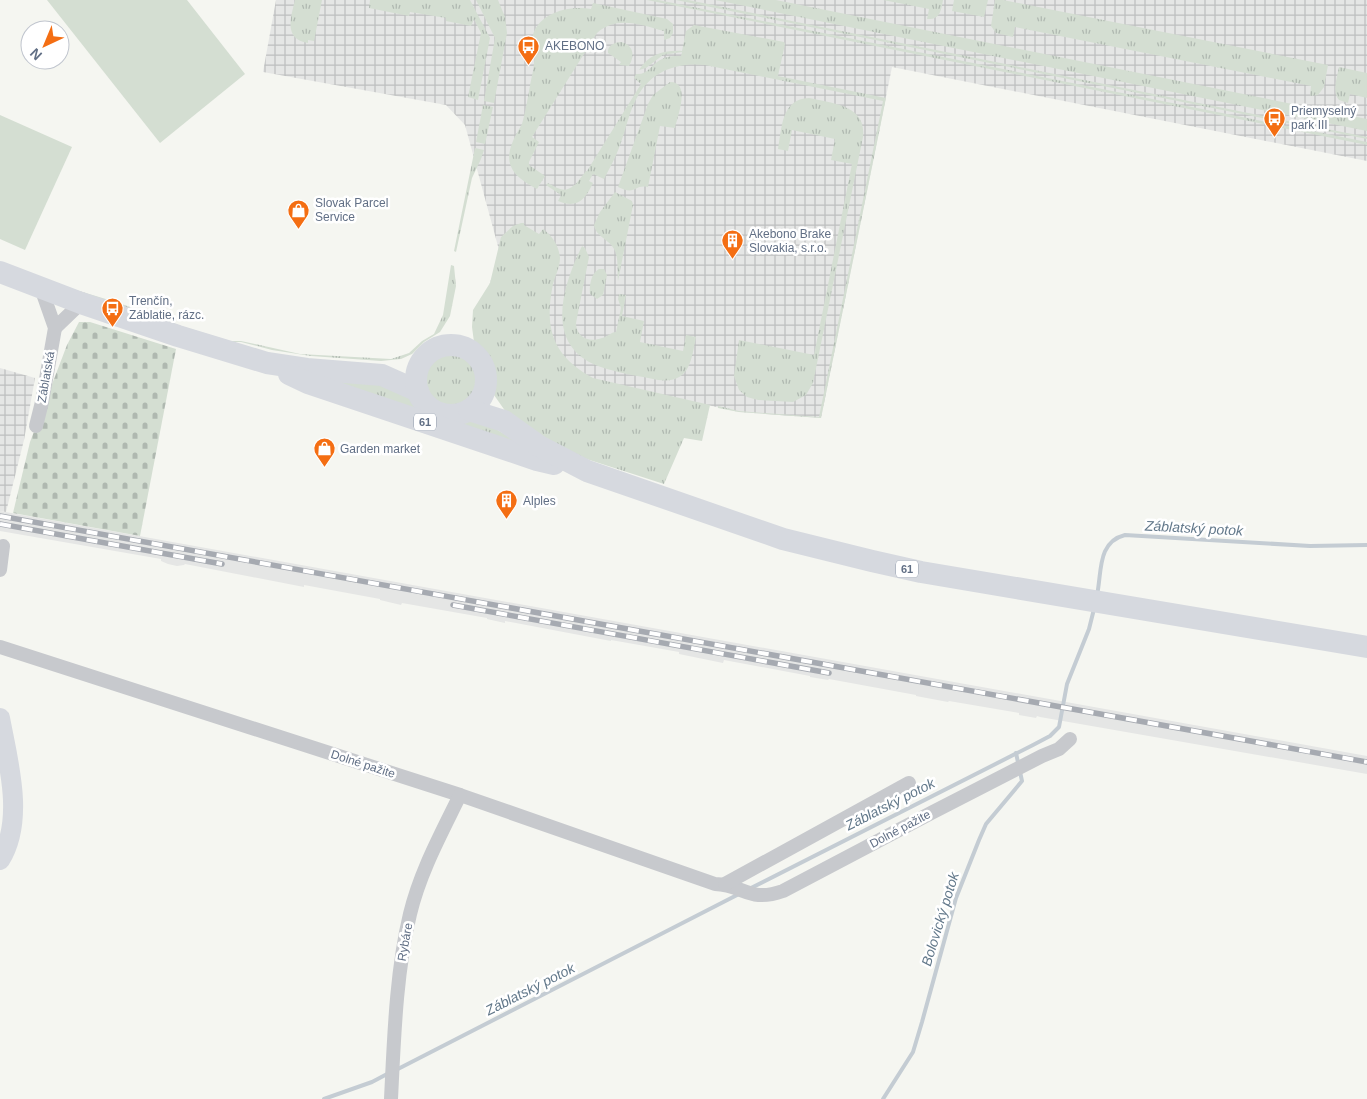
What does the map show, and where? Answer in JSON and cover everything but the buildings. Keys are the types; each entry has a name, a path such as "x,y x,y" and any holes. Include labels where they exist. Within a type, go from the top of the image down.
{"main road":[{"name":"61","path":"0,272 81,303 178,336 267,363 317,386 537,460 587,471 770,534 826,550 921,572 1367,647"},
{"name":"61","path":"382,375 400,370 422,360 430,352 441,346 453,345 466,348 476,355 483,364 486,376 485,387 504,421"},
{"path":"418,391 416,375 422,360"},
{"name":"61","path":"267,363 307,369 382,375 418,391 428,406 439,412 451,415 468,410 504,421 539,446 587,471"},
{"path":"468,410 478,403 485,387"}],"street":[{"name":"Záblatská","path":"36,426 55,328 41,288"},
{"path":"55,328 81,303"},
{"path":"0,570 3,546"},
{"name":"Dolné pažite","path":"0,647 460,795 715,884 729,886 761,896 783,891 1019,768 1059,750 1070,739"},
{"path":"0,718 14,811 10,838 0,860"},
{"path":"729,886 909,783"},
{"name":"Rybáre","path":"391,1099 401,960 410,914 422,876 460,795"}],"shaded area":[{"path":"276,0 1367,0 1367,161 892,67 821,418 739,412 513,362 508,283 465,125 446,105 263,72"},
{"path":"0,368 35,378 24,440 6,512 0,511"},
{"path":"0,511 1367,756 1367,774 1037,716 1036,718 1019,715 1019,713 948,702 724,660 723,663 679,654 679,652 505,621 505,623 402,603 401,605 380,599 304,585 304,587 185,564 177,566 161,561 161,559 0,531"}],"green space":[{"path":"47,0 187,0 245,74 160,143 70,29 70,20 63,20"},
{"path":"295,0 322,0 314,41 308,40 308,43 300,41 292,32 291,20"},
{"path":"370,0 470,0 490,38 478,100 468,97 481,33 474,19 471,26 446,21 446,18 410,12 409,16 369,8"},
{"path":"476,0 498,0 505,17 507,33 494,103 484,101 495,38"},
{"path":"647,0 658,0 1367,142 1367,145"},
{"path":"676,0 688,0 1367,137 1367,139"},
{"path":"715,0 776,0 1367,119 1367,131"},
{"path":"883,0 943,0 937,16 927,19 929,9"},
{"path":"954,0 988,0 984,17 952,11"},
{"path":"995,0 1003,0 1328,65 1324,87 1318,95 1310,96 1311,86 1015,27 1013,37 996,33 991,26"},
{"path":"593,3 667,19 673,24 673,33 670,38 664,40 664,31 638,24 621,23 613,24 597,33 532,137 539,142 529,165 545,176 537,189 517,176 510,164 509,158 514,139 522,124 527,104 534,63 532,40 534,31 539,23 554,13 573,8 591,9"},
{"path":"694,25 784,42 778,76 886,98 821,418 739,412 718,408 718,406 739,411 819,417 883,101 705,65 695,64 676,67 659,73 639,94 617,152 604,179 593,174 589,181 593,183 587,194 580,201 570,204 558,201 561,195 546,185 548,183 564,190 575,185 587,171 641,84 634,78 636,74 644,73 657,62 670,56 681,56 682,52 663,55 646,68 639,70 647,60 658,54 669,51 682,51 686,31"},
{"path":"621,42 629,46 632,51 633,55 629,66 619,65 621,62 608,53 612,45"},
{"path":"1339,67 1367,73 1367,98 1350,94 1348,103 1339,100 1335,89"},
{"path":"670,82 676,83 680,87 682,93 680,108 675,128 660,126 648,187 628,190 618,187 648,104 653,95"},
{"path":"809,98 837,104 853,112 863,126 863,137 813,383 806,395 793,402 758,400 747,397 739,390 734,376 739,340 814,355 852,164 831,160 835,139 792,130 788,151 778,149 784,116 788,109 793,103"},
{"path":"483,105 493,107 485,144 476,142"},
{"path":"0,115 72,147 25,250 0,239"},
{"path":"475,148 484,150 472,178 456,252 454,251"},
{"path":"615,192 632,201 633,205 618,281 616,253 612,246 597,232 594,225 600,212"},
{"path":"524,223 524,225 539,234 543,229 557,245 560,261 550,300 551,327 554,339 568,360 593,378 710,405 702,441 684,438 664,484 571,454 508,415 494,395 489,364 474,342 472,327 473,310 490,283 501,237 513,226"},
{"path":"582,246 589,257 576,323 578,332 584,338 592,340 616,332 621,308 618,299 619,294 626,295 622,316 644,321 640,342 683,351 686,335 696,337 690,362 683,374 669,380 658,380 613,371 598,366 581,356 570,344 564,329 562,313 564,296 575,261"},
{"path":"451,265 454,266 456,286 450,316 440,332 424,342 412,354 401,359 381,361 311,356 272,350 241,342 236,342 233,345 74,292 56,284 119,303 181,326 230,341 241,341 300,354 391,359 409,353 422,341 434,334 443,315"},
{"path":"599,269 604,269 607,275 603,295 597,299 590,294 590,287 592,277"},
{"path":"79,322 90,322 176,349 140,536 13,513 30,442 67,345"},
{"path":"451,355 460,357 471,366 476,380 474,389 465,400 451,405 442,403 431,394 426,380 428,371 437,360"},
{"path":"316,378 378,381 414,395 427,412 448,419 478,418 529,449"}],"waterway":[{"name":"Záblatský potok","path":"1097,595 1102,559 1105,551 1116,539 1125,535 1310,546 1367,545"},
{"name":"Záblatský potok","path":"749,889 1050,736 1059,727 1067,684 1089,629 1094,609"},
{"name":"Bolovický potok","path":"883,1099 913,1052 956,898 979,840 986,824 1022,781 1016,753"},
{"name":"Záblatský potok","path":"396,1070 739,894"},
{"name":"Záblatský potok","path":"324,1099 372,1082 389,1073"}],"railway":[{"path":"0,516 1367,762"},
{"path":"0,524 222,564"},
{"path":"453,605 829,673"}],"place":[{"name":"AKEBONO","path":"529,65"},
{"name":"Priemyselný park III","path":"1275,137"},
{"name":"Slovak Parcel Service","path":"299,229"},
{"name":"Akebono Brake Slovakia, s.r.o.","path":"733,260"},
{"name":"Trenčín, Záblatie, rázc.","path":"113,327"},
{"name":"Garden market","path":"324,468"},
{"name":"Alples","path":"507,520"}]}
